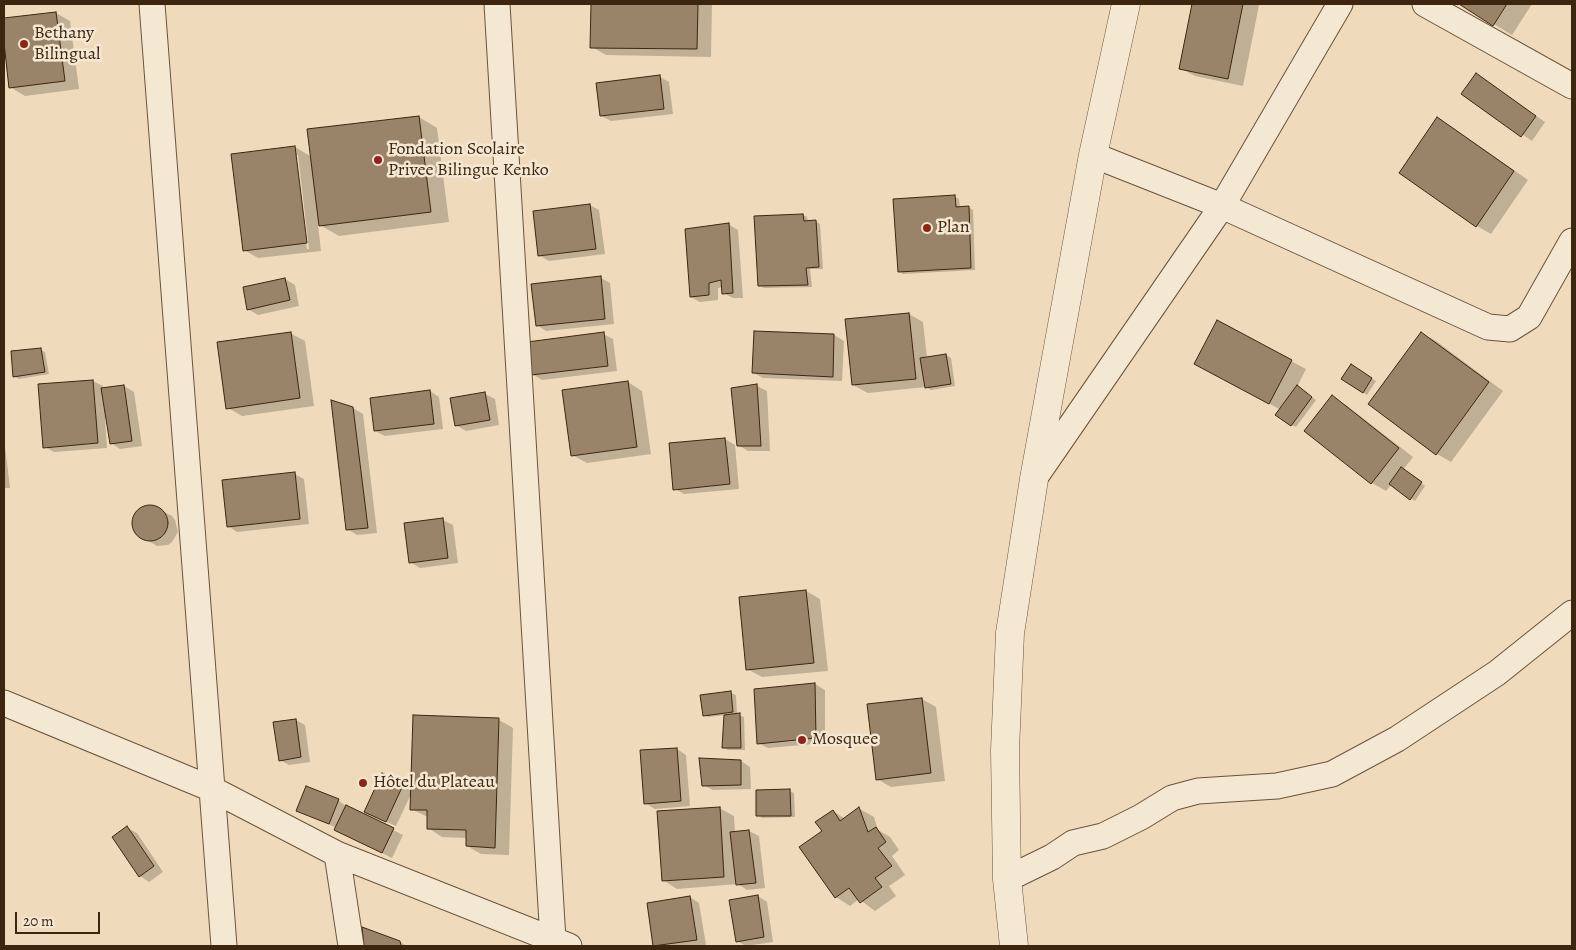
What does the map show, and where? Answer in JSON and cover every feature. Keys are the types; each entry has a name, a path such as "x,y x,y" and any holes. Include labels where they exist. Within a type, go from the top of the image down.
{"street":[{"path":"152,4 224,946"},
{"path":"4,703 212,788 337,854 561,943 497,4"},
{"path":"1014,946 1007,879 1005,750 1010,633 1034,479 1093,154 1126,4"},
{"path":"1034,479 1222,206 1340,4"},
{"path":"1425,4 1572,86"},
{"path":"1093,154 1222,206 1488,327 1510,329 1528,317 1572,241"},
{"path":"1007,879 1052,857 1073,843 1103,836 1141,817 1172,798 1198,791 1277,786 1332,774 1397,739 1497,674 1572,613"},
{"path":"337,854 351,946"}],"building":[{"path":"591,4 698,4 697,49 590,48"},
{"path":"1192,4 1243,4 1228,79 1179,69"},
{"path":"1459,4 1507,4 1493,26"},
{"path":"56,12 65,81 9,88 4,43 4,18"},
{"path":"1476,73 1536,116 1521,137 1461,94"},
{"path":"660,75 664,109 600,116 596,83"},
{"path":"419,116 431,212 319,226 307,129"},
{"path":"1437,117 1514,171 1476,227 1399,173"},
{"path":"295,146 307,243 243,251 231,154"},
{"path":"955,195 956,207 969,206 971,268 898,272 893,199"},
{"path":"590,204 596,249 538,256 533,211"},
{"path":"803,214 804,221 816,220 819,267 806,268 808,285 758,286 754,216"},
{"path":"729,223 733,293 722,294 721,280 709,283 709,295 690,297 685,229"},
{"path":"601,276 605,319 536,326 531,284"},
{"path":"285,278 290,300 247,310 243,287"},
{"path":"909,313 916,379 852,385 845,319"},
{"path":"1217,320 1292,360 1269,404 1194,364"},
{"path":"754,331 834,334 833,377 752,373"},
{"path":"291,332 300,398 226,409 217,342"},
{"path":"604,332 608,366 531,375 527,342"},
{"path":"1421,332 1489,382 1436,455 1368,404"},
{"path":"41,348 45,372 13,377 11,351"},
{"path":"946,354 951,384 925,388 920,358"},
{"path":"1351,364 1372,378 1363,393 1341,379"},
{"path":"93,380 98,443 43,448 38,384"},
{"path":"628,381 637,447 571,456 562,390"},
{"path":"757,384 761,446 737,446 731,388"},
{"path":"124,385 132,441 110,444 101,388"},
{"path":"1297,385 1312,397 1291,426 1275,415"},
{"path":"430,390 434,424 374,431 370,398"},
{"path":"485,392 490,420 455,426 450,398"},
{"path":"1332,395 1399,448 1371,484 1304,431"},
{"path":"331,400 353,407 368,528 346,530"},
{"path":"725,438 730,484 673,490 669,443"},
{"path":"1401,467 1422,482 1410,500 1389,484"},
{"path":"295,472 300,519 227,527 222,480"},
{"path":"150,505 157,506 163,510 167,516 167,530 163,536 157,540 150,541 143,540 137,536 133,530 132,523 133,516 137,510 143,506"},
{"path":"443,518 448,558 409,563 404,523"},
{"path":"806,590 814,663 746,670 739,597"},
{"path":"815,683 816,738 757,744 754,689"},
{"path":"731,691 733,712 703,716 700,695"},
{"path":"922,698 931,773 876,780 867,704"},
{"path":"740,713 741,748 722,748 724,715"},
{"path":"413,715 499,718 495,848 466,846 466,830 427,829 427,810 410,810"},
{"path":"296,719 301,757 279,761 273,722"},
{"path":"677,748 681,801 644,804 640,750"},
{"path":"699,758 741,760 741,785 702,786"},
{"path":"382,773 404,783 386,822 364,812"},
{"path":"306,786 339,799 329,824 296,811"},
{"path":"790,789 791,816 756,816 756,790"},
{"path":"346,805 394,828 382,853 334,830"},
{"path":"720,807 724,877 662,881 657,811"},
{"path":"859,807 868,832 876,827 886,842 878,848 892,866 875,878 882,887 860,903 849,888 835,898 799,847 822,831 815,822 833,810 840,821"},
{"path":"127,826 154,866 139,877 112,837"},
{"path":"749,830 756,883 736,885 730,832"},
{"path":"758,895 764,937 736,942 729,900"},
{"path":"690,896 697,940 653,946 647,903"},
{"path":"362,927 400,941 401,946 364,946"}],"place":[{"name":"Bethany Bilingual","path":"24,44"},
{"name":"Fondation Scolaire Privee Bilingue Kenko","path":"378,160"},
{"name":"Plan","path":"927,228"},
{"name":"Mosquee","path":"802,740"},
{"name":"Hôtel du Plateau","path":"363,783"}]}
